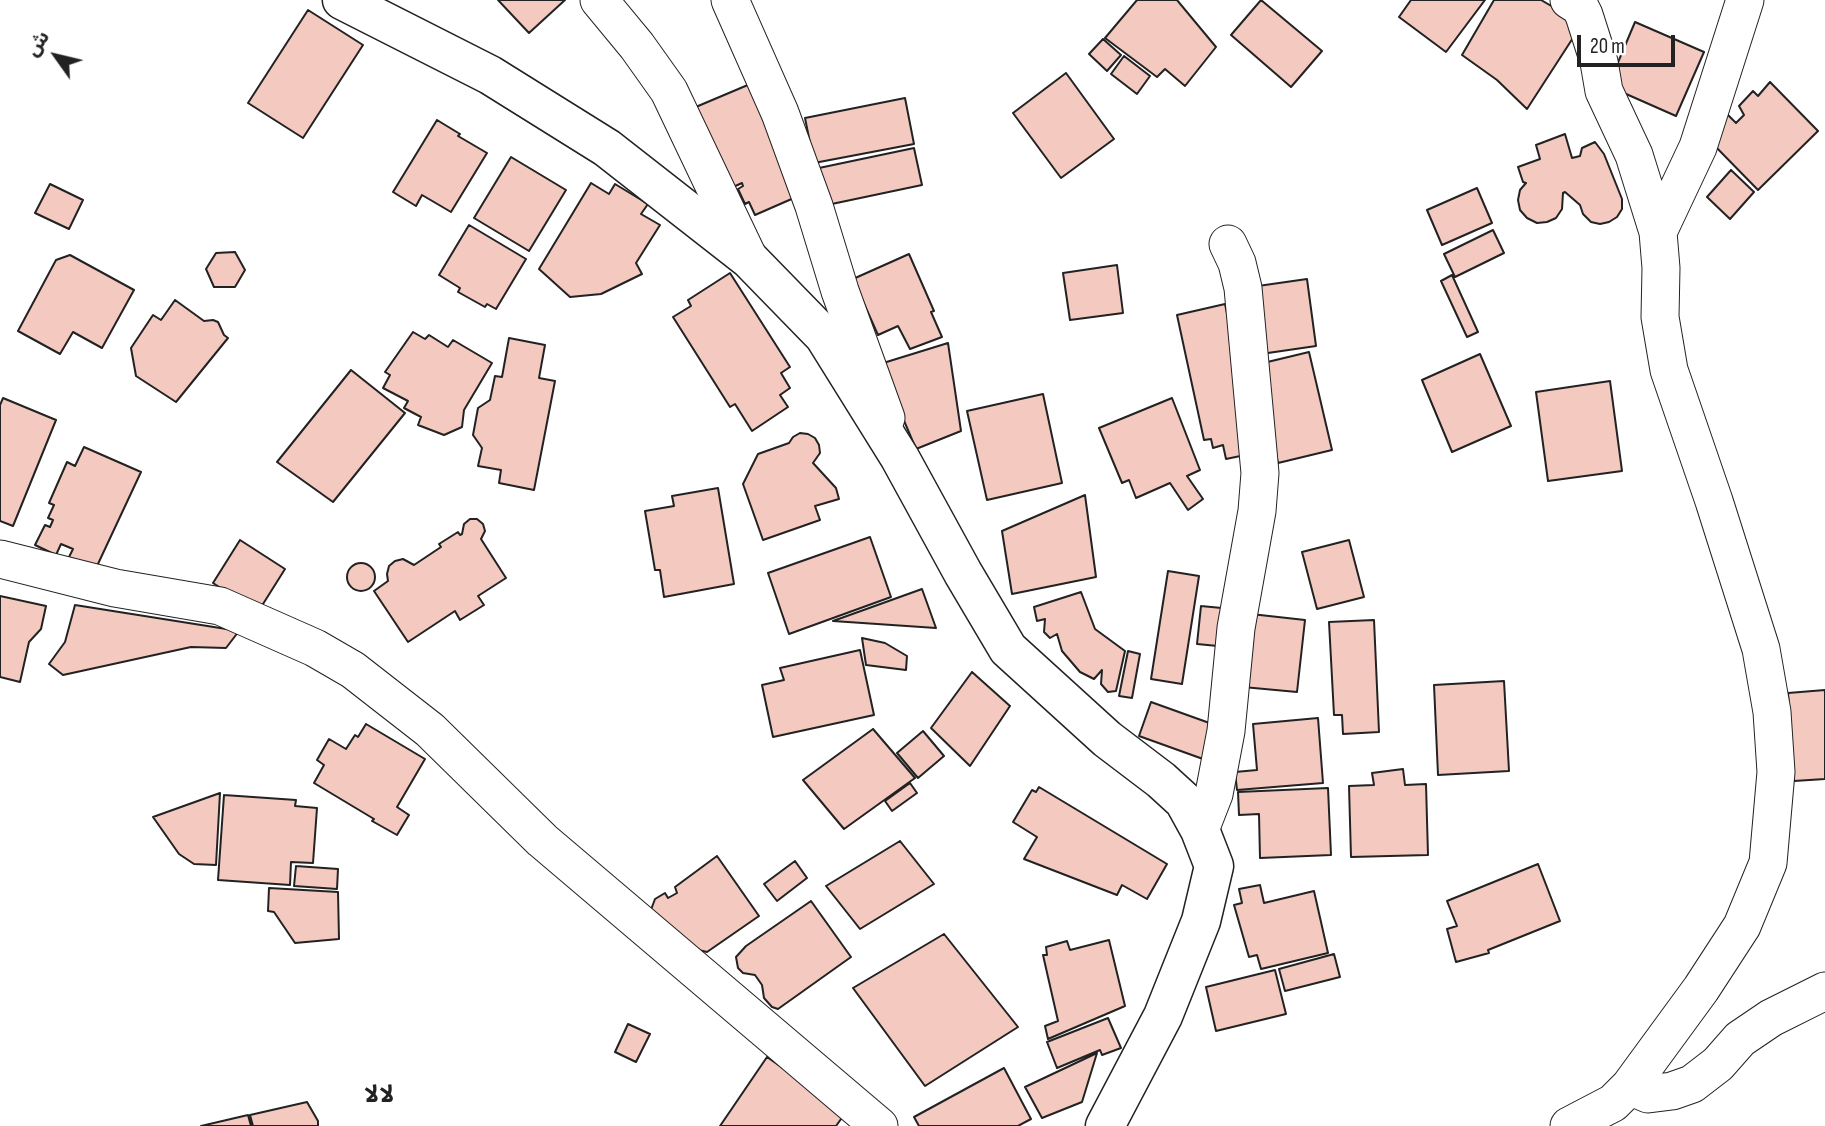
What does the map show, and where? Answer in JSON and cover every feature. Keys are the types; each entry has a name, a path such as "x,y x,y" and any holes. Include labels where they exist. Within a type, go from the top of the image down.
{"main road":[{"path":"342,0 490,75 607,148 749,260 824,336 900,458 1008,649 1107,739 1184,801 1200,830 1214,866 1201,921 1163,1017 1105,1126"}],"street":[{"path":"599,0 669,91 749,260"},
{"path":"730,0 779,113 814,206 840,291 900,458"},
{"path":"1569,0 1580,7 1584,15 1599,62 1604,91 1634,155 1658,232 1661,268 1660,317 1669,370 1761,649 1772,712 1776,772 1768,863 1742,926 1701,989 1630,1086 1613,1103 1569,1126"},
{"path":"1658,232 1698,147 1745,0"},
{"path":"1200,830 1214,794 1226,731 1236,628 1255,521 1260,473 1243,288 1237,263 1228,244"},
{"path":"0,559 116,588 220,606 316,648 354,670 430,730 542,841 879,1126"},
{"path":"1630,1086 1648,1094 1672,1091 1692,1084 1718,1064 1740,1040 1771,1018 1825,991"}],"building":[{"path":"498,0 565,0 529,33"},
{"path":"1137,0 1177,0 1216,47 1185,86 1165,69 1157,77 1105,38"},
{"path":"1261,0 1322,51 1291,87 1231,35"},
{"path":"1411,0 1485,0 1446,52 1399,17"},
{"path":"1494,0 1541,0 1582,24 1527,109 1497,80 1462,55"},
{"path":"308,10 363,45 303,138 248,103"},
{"path":"1635,22 1704,52 1676,116 1608,86"},
{"path":"1103,39 1121,55 1107,71 1089,54"},
{"path":"1124,56 1150,76 1137,94 1111,74"},
{"path":"1066,73 1114,139 1061,178 1013,113"},
{"path":"762,79 803,194 755,215 749,202 745,204 738,189 743,186 742,183 731,188 691,109"},
{"path":"1770,82 1818,131 1758,190 1712,143 1723,110 1736,123 1744,115 1739,106 1753,91 1758,96"},
{"path":"905,98 914,144 814,163 805,118"},
{"path":"437,120 487,153 451,212 422,195 416,206 393,192"},
{"path":"1565,134 1572,158 1580,156 1582,148 1595,142 1604,154 1622,199 1622,209 1617,217 1609,222 1591,222 1583,214 1580,205 1565,192 1562,209 1556,218 1547,222 1537,223 1527,218 1520,210 1520,190 1526,183 1523,182 1518,167 1540,159 1536,145"},
{"path":"914,148 922,185 827,205 819,168"},
{"path":"511,157 566,190 529,251 474,218"},
{"path":"1731,170 1754,192 1730,219 1707,197"},
{"path":"591,183 609,194 615,184 648,204 641,214 660,225 636,263 642,274 601,294 570,297 539,269"},
{"path":"50,184 83,200 69,229 35,213"},
{"path":"1477,188 1492,223 1442,245 1427,210"},
{"path":"469,225 526,259 496,309 487,304 485,307 458,292 460,288 439,275"},
{"path":"1493,230 1504,253 1455,277 1444,254"},
{"path":"235,252 245,270 235,287 214,287 206,269 216,253"},
{"path":"909,254 934,311 931,312 942,337 910,349 898,326 878,335 853,279"},
{"path":"70,255 134,290 102,348 73,332 60,354 18,331 56,260"},
{"path":"1117,265 1123,313 1070,320 1063,273"},
{"path":"730,273 790,367 781,373 790,388 780,395 788,407 752,431 735,404 730,407 673,317 691,306 688,300"},
{"path":"1452,275 1478,332 1467,337 1441,281"},
{"path":"1307,279 1316,346 1261,354 1251,287"},
{"path":"175,300 204,321 218,322 228,338 176,402 136,376 131,348 153,315 161,320"},
{"path":"1225,304 1252,429 1250,454 1226,459 1223,445 1213,448 1211,439 1204,440 1177,315"},
{"path":"413,332 425,339 429,335 448,347 453,340 492,363 464,410 462,427 444,435 418,425 421,417 404,408 408,401 383,388 390,375 385,372"},
{"path":"509,338 545,345 539,378 555,381 534,490 499,483 501,470 478,466 482,448 473,435 478,408 490,400 495,376 502,377"},
{"path":"948,343 961,431 916,449 880,364"},
{"path":"1309,352 1332,450 1278,463 1255,365"},
{"path":"1480,354 1511,426 1452,452 1422,380"},
{"path":"351,370 405,413 333,502 277,462"},
{"path":"1610,381 1622,471 1548,481 1536,392"},
{"path":"1043,394 1062,483 987,500 967,411"},
{"path":"3,398 56,420 13,526 0,521 0,405"},
{"path":"1172,398 1200,470 1187,476 1203,499 1188,510 1170,483 1136,498 1129,480 1122,483 1099,428"},
{"path":"800,433 815,438 820,453 813,463 836,488 839,499 815,506 820,520 763,540 743,484 758,454 789,443"},
{"path":"84,447 141,472 97,566 68,559 73,549 61,544 56,555 35,545 45,525 50,527 53,520 48,518 54,505 49,503 67,462 75,466"},
{"path":"718,488 734,584 664,597 660,570 655,570 645,511 674,506 672,496"},
{"path":"1085,495 1096,577 1012,594 1002,531"},
{"path":"470,519 477,519 483,524 485,531 481,539 506,578 478,596 484,605 460,620 455,611 408,642 374,591 388,581 389,566 395,561 403,559 414,565 441,547 439,544 458,532 462,534 464,524"},
{"path":"870,537 891,597 789,634 768,573"},
{"path":"240,540 285,569 258,612 213,583"},
{"path":"1349,540 1364,597 1317,609 1302,552"},
{"path":"361,563 371,567 375,577 371,587 361,591 351,587 347,577 351,567"},
{"path":"1168,571 1199,576 1182,684 1151,679"},
{"path":"922,589 936,628 833,621"},
{"path":"1081,592 1095,629 1125,651 1116,691 1108,692 1101,684 1102,670 1094,679 1080,672 1062,651 1057,634 1050,638 1044,632 1045,619 1037,621 1034,607"},
{"path":"0,596 46,606 41,629 29,642 20,682 0,677"},
{"path":"75,605 239,631 226,648 191,647 63,675 49,664 65,642"},
{"path":"1201,606 1232,609 1228,647 1197,644"},
{"path":"1251,614 1305,620 1297,692 1243,687"},
{"path":"1374,620 1379,732 1343,734 1342,715 1334,715 1329,622"},
{"path":"862,638 885,643 907,656 906,670 866,665"},
{"path":"860,650 874,715 773,737 762,685 784,680 780,668"},
{"path":"1128,651 1140,654 1132,698 1119,696"},
{"path":"972,672 1010,706 970,766 931,728"},
{"path":"1504,681 1509,771 1438,775 1434,685"},
{"path":"1825,690 1825,779 1794,781 1788,693"},
{"path":"1151,702 1215,725 1203,759 1139,736"},
{"path":"1318,718 1323,783 1237,790 1235,772 1257,770 1253,724"},
{"path":"366,724 425,759 397,807 409,815 397,835 314,783 324,765 317,760 329,739 346,749"},
{"path":"873,729 915,778 844,829 803,780"},
{"path":"923,731 944,756 918,778 897,753"},
{"path":"1403,769 1405,785 1426,784 1428,855 1351,857 1349,786 1374,785 1372,773"},
{"path":"910,783 917,793 892,811 885,801"},
{"path":"1039,787 1167,864 1147,899 1122,885 1117,895 1024,859 1037,837 1013,822 1032,790 1036,792"},
{"path":"1328,788 1331,855 1260,858 1259,814 1239,815 1238,792"},
{"path":"220,793 216,865 194,864 179,854 153,817"},
{"path":"224,795 296,800 295,806 317,808 313,863 291,862 290,885 218,880"},
{"path":"900,841 934,884 860,929 826,886"},
{"path":"717,856 759,916 707,952 690,948 649,915 655,899 665,893 668,898 677,893 675,887"},
{"path":"795,861 807,878 777,901 764,884"},
{"path":"1538,864 1560,921 1488,950 1489,953 1456,962 1447,929 1457,926 1447,901"},
{"path":"296,866 338,869 337,889 294,886"},
{"path":"1260,885 1264,903 1314,891 1328,953 1261,969 1257,955 1249,957 1234,905 1242,903 1239,889"},
{"path":"269,888 338,892 339,939 295,943 274,912 268,911"},
{"path":"811,901 851,957 778,1009 772,1007 764,998 762,985 755,975 743,973 738,968 736,957 746,946"},
{"path":"944,934 1018,1027 925,1086 853,988"},
{"path":"1109,940 1125,1006 1048,1039 1045,1026 1058,1021 1043,955 1047,955 1046,947 1067,941 1070,950"},
{"path":"1334,954 1340,977 1285,991 1279,969"},
{"path":"1275,970 1286,1014 1216,1031 1206,987"},
{"path":"1108,1018 1121,1048 1102,1055 1100,1050 1057,1068 1047,1042"},
{"path":"628,1024 650,1034 636,1062 615,1052"},
{"path":"1097,1053 1082,1102 1042,1118 1025,1087"},
{"path":"767,1057 846,1112 836,1126 720,1126"},
{"path":"1004,1068 1031,1119 1018,1126 919,1126 914,1117"},
{"path":"307,1102 318,1126 253,1126 250,1115"},
{"path":"248,1115 251,1126 201,1126"}],"district":[{"name":"لالا","path":"379,1096"}]}
